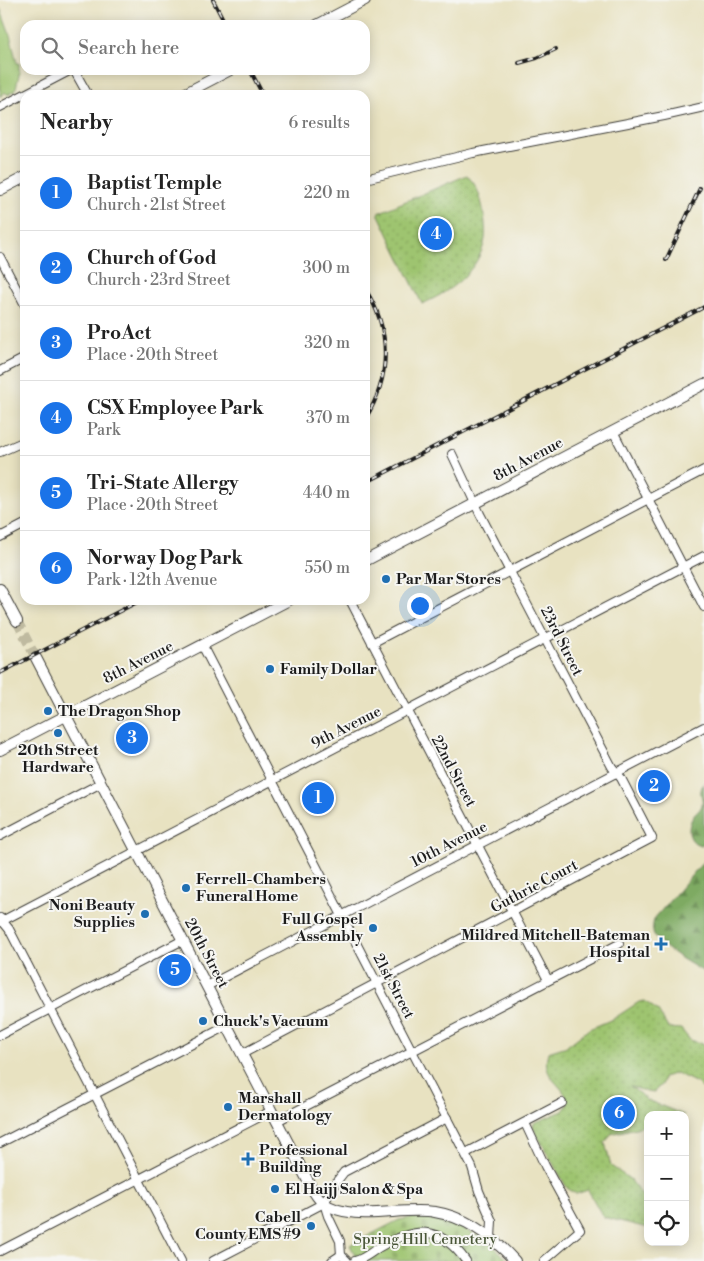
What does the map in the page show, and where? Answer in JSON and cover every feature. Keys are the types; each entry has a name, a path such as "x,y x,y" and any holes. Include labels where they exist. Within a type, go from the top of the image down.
{"main road":[{"path":"327,20 365,0"},
{"path":"192,90 220,75"},
{"path":"0,190 20,180"},
{"name":"8th Avenue","path":"370,558 704,384"},
{"path":"0,588 17,620"},
{"name":"8th Avenue","path":"0,750 279,605"},
{"name":"20th Street","path":"36,658 309,1183 324,1203"},
{"path":"324,1203 344,1210 366,1214 415,1210 437,1212 459,1219 491,1238 515,1261"}],"street":[{"path":"34,90 63,75"},
{"path":"76,75 85,90"},
{"path":"0,107 20,97"},
{"path":"370,178 473,153 704,107"},
{"path":"0,257 20,295"},
{"path":"0,372 20,361"},
{"path":"612,431 704,607"},
{"path":"0,452 20,443"},
{"name":"23rd Street","path":"452,454 510,571 612,767 652,838"},
{"path":"372,643 704,470"},
{"path":"0,537 20,527"},
{"name":"9th Avenue","path":"1,920 704,556"},
{"name":"22nd Street","path":"353,605 548,980"},
{"name":"21st Street","path":"202,645 466,1153 490,1217 491,1238"},
{"name":"10th Avenue","path":"207,986 704,727"},
{"path":"0,836 101,784"},
{"name":"Guthrie Court","path":"242,1054 652,838"},
{"path":"1,920 9,929 181,1261"},
{"path":"0,1035 183,940"},
{"path":"277,1121 619,944"},
{"path":"0,1143 227,1026"},
{"path":"466,1153 562,1103"},
{"path":"0,1251 271,1111"},
{"path":"213,1261 324,1203 344,1172 447,1118"},
{"path":"525,1123 580,1230 544,1261"},
{"name":"20th Street","path":"324,1203 340,1241 341,1255"},
{"path":"355,1261 364,1258 397,1238 413,1233 421,1233 443,1238 466,1261"},
{"path":"332,1261 341,1255 347,1261"}],"green space":[{"path":"0,8 10,35 17,63 19,63 19,75 15,92 11,91 9,95 4,92 0,97"},
{"path":"467,175 475,185 481,200 485,224 484,244 475,264 460,281 442,294 422,304 378,213"},
{"path":"704,782 704,843 702,845 697,844 691,839 689,826 694,815 702,805 701,790"},
{"path":"704,861 704,972 667,949 656,937 653,929 654,919"},
{"path":"645,1001 658,1011 668,1028 681,1029 690,1040 704,1044 704,1090 697,1083 676,1073 664,1077 661,1085 654,1092 630,1086 647,1100 674,1111 644,1111 644,1126 611,1134 605,1143 611,1166 631,1180 644,1198 644,1227 603,1217 588,1190 576,1194 567,1188 533,1128 534,1123 563,1111 568,1104 563,1091 550,1076 547,1069 548,1052 567,1046 589,1029 613,1019 639,1002"},
{"name":"Spring Hill Cemetery","path":"421,1216 446,1222 469,1231 489,1244 508,1261 358,1261 350,1245 399,1220"}],"tunnel":[{"path":"17,621 36,658"}],"railway":[{"path":"213,0 223,20"},
{"path":"519,63 537,58 556,49"},
{"path":"253,75 260,90"},
{"path":"666,260 700,188"},
{"path":"370,298 380,321 384,337 385,354 384,371 380,387 370,410"},
{"path":"370,480 704,307"},
{"path":"0,673 131,605"}],"place":[{"name":"CSX Employee Park","path":"436,234"},
{"name":"Par Mar Stores","path":"386,579"},
{"name":"Family Dollar","path":"270,669"},
{"name":"The Dragon Shop","path":"48,711"},
{"name":"20th Street Hardware","path":"58,733"},
{"name":"ProAct","path":"132,738"},
{"name":"Church of God","path":"654,786"},
{"name":"Baptist Temple","path":"318,798"},
{"name":"Ferrell-Chambers Funeral Home","path":"186,888"},
{"name":"Noni Beauty Supplies","path":"145,914"},
{"name":"Full Gospel Assembly","path":"373,928"},
{"name":"Mildred Mitchell-Bateman Hospital","path":"661,944"},
{"name":"Tri-State Allergy","path":"175,970"},
{"name":"Chuck's Vacuum","path":"203,1021"},
{"name":"Marshall Dermatology","path":"228,1107"},
{"name":"Norway Dog Park","path":"619,1113"},
{"name":"Professional Building","path":"248,1159"},
{"name":"El Haijj Salon & Spa","path":"275,1189"},
{"name":"Cabell County EMS #9","path":"311,1226"}]}
